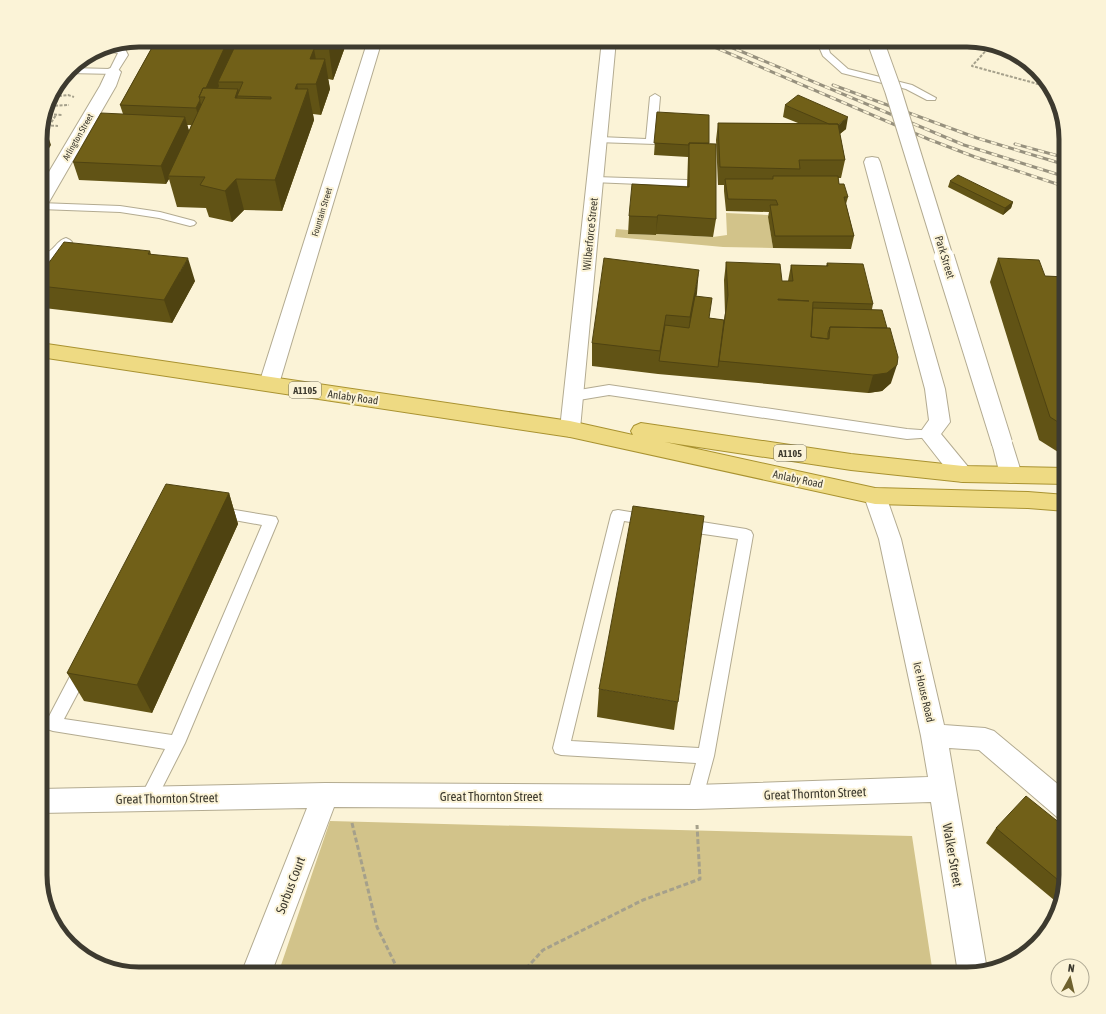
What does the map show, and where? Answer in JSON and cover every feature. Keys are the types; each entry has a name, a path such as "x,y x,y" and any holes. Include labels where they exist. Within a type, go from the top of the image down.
{"main road":[{"name":"Anlaby Road","path":"47,351 570,429 875,496 1028,500 1059,502"},
{"name":"Anlaby Road","path":"570,429 616,427 851,462 963,474 1059,476"},
{"path":"1011,475 1028,500"}],"street":[{"name":"Fountain Street","path":"269,384 373,47"},
{"name":"Wilberforce Street","path":"570,429 608,47"},
{"name":"Park Street","path":"878,47 893,90 1011,475"},
{"name":"Arlington Street","path":"47,190 108,86 114,72"},
{"path":"872,162 935,389 940,422 930,434 963,474"},
{"name":"Ice House Road","path":"875,496 890,539 934,736 985,739 1059,802"},
{"name":"Walker Street","path":"934,736 972,967"},
{"name":"Great Thornton Street","path":"47,801 335,795 695,797 942,789"},
{"name":"Sorbus Court","path":"259,967 335,795"}],"lane":[{"path":"824,47 826,54 845,71 909,87 931,98"},
{"path":"77,71 114,72 123,55 122,50 117,50"},
{"path":"600,140 651,142 655,97"},
{"path":"596,180 687,182"},
{"path":"47,206 120,209 160,215 190,223"},
{"path":"47,258 59,252 66,242"},
{"path":"573,396 609,390 907,434 930,434"},
{"path":"148,798 177,743 271,521 201,510"},
{"path":"695,797 706,756 746,535 618,515 561,748 706,756"},
{"path":"89,656 53,724 177,743"}],"path":[{"path":"987,49 972,66 1041,85"},
{"path":"57,98 65,95 72,95 76,98 75,102"},
{"path":"53,106 70,105"},
{"path":"50,114 68,115"},
{"path":"49,126 56,114"},
{"path":"49,126 60,126 57,130"},
{"path":"335,795 377,926 397,967"},
{"path":"527,967 543,950 643,900 700,879 695,797"}],"shaded area":[{"path":"726,213 768,215 773,248 723,247 615,237 616,229 628,230 628,234 713,237 727,235"},
{"path":"330,821 912,836 932,967 280,967"}],"building":[{"path":"152,47 225,47 206,88 203,88 196,108 120,105"},
{"path":"235,47 330,47 329,49 314,49 310,59 325,59 316,84 297,84 295,89 308,89 275,180 236,179 225,191 200,185 205,177 168,176 205,97 199,97 203,88 238,89 235,98 271,99 271,97 237,96 243,82 218,82"},
{"path":"798,95 848,117 838,125 829,124 785,105"},
{"path":"657,112 709,115 709,143 689,143 689,145 654,143"},
{"path":"101,113 185,117 161,166 73,162"},
{"path":"718,123 838,124 845,160 799,160 800,169 720,167"},
{"path":"689,143 716,144 716,219 658,215 657,217 629,216 632,184 689,187"},
{"path":"958,175 1013,202 1005,208 950,181"},
{"path":"773,176 838,176 839,184 844,184 848,197 844,197 854,236 775,236 770,205 778,205 776,200 728,199 725,179 773,179"},
{"path":"64,242 150,251 148,254 188,258 164,300 47,287 47,265"},
{"path":"604,258 699,270 690,317 666,315 660,351 592,343"},
{"path":"998,258 1039,260 1045,276 1059,277 1059,423 1050,417"},
{"path":"726,262 780,264 782,281 793,281 791,265 828,266 827,263 863,264 873,304 813,302 811,337 829,339 830,327 890,328 898,357 897,365 887,373 873,375 719,361 728,295","holes":["778,299 809,301 778,300"]},
{"path":"695,296 712,298 709,318 724,320 718,367 659,361 665,325 689,328"},
{"path":"813,308 882,310 887,328 830,327 828,339 811,337"},
{"path":"166,484 229,493 137,685 67,673"},
{"path":"633,506 704,516 678,702 599,689"},
{"path":"1026,796 1059,822 1059,880 996,828"}],"railway":[{"path":"714,47 928,139 975,157 1059,185"},
{"path":"731,47 964,145 1059,175"},
{"path":"833,85 977,138 1059,163"},
{"path":"1015,144 1059,156"}]}
